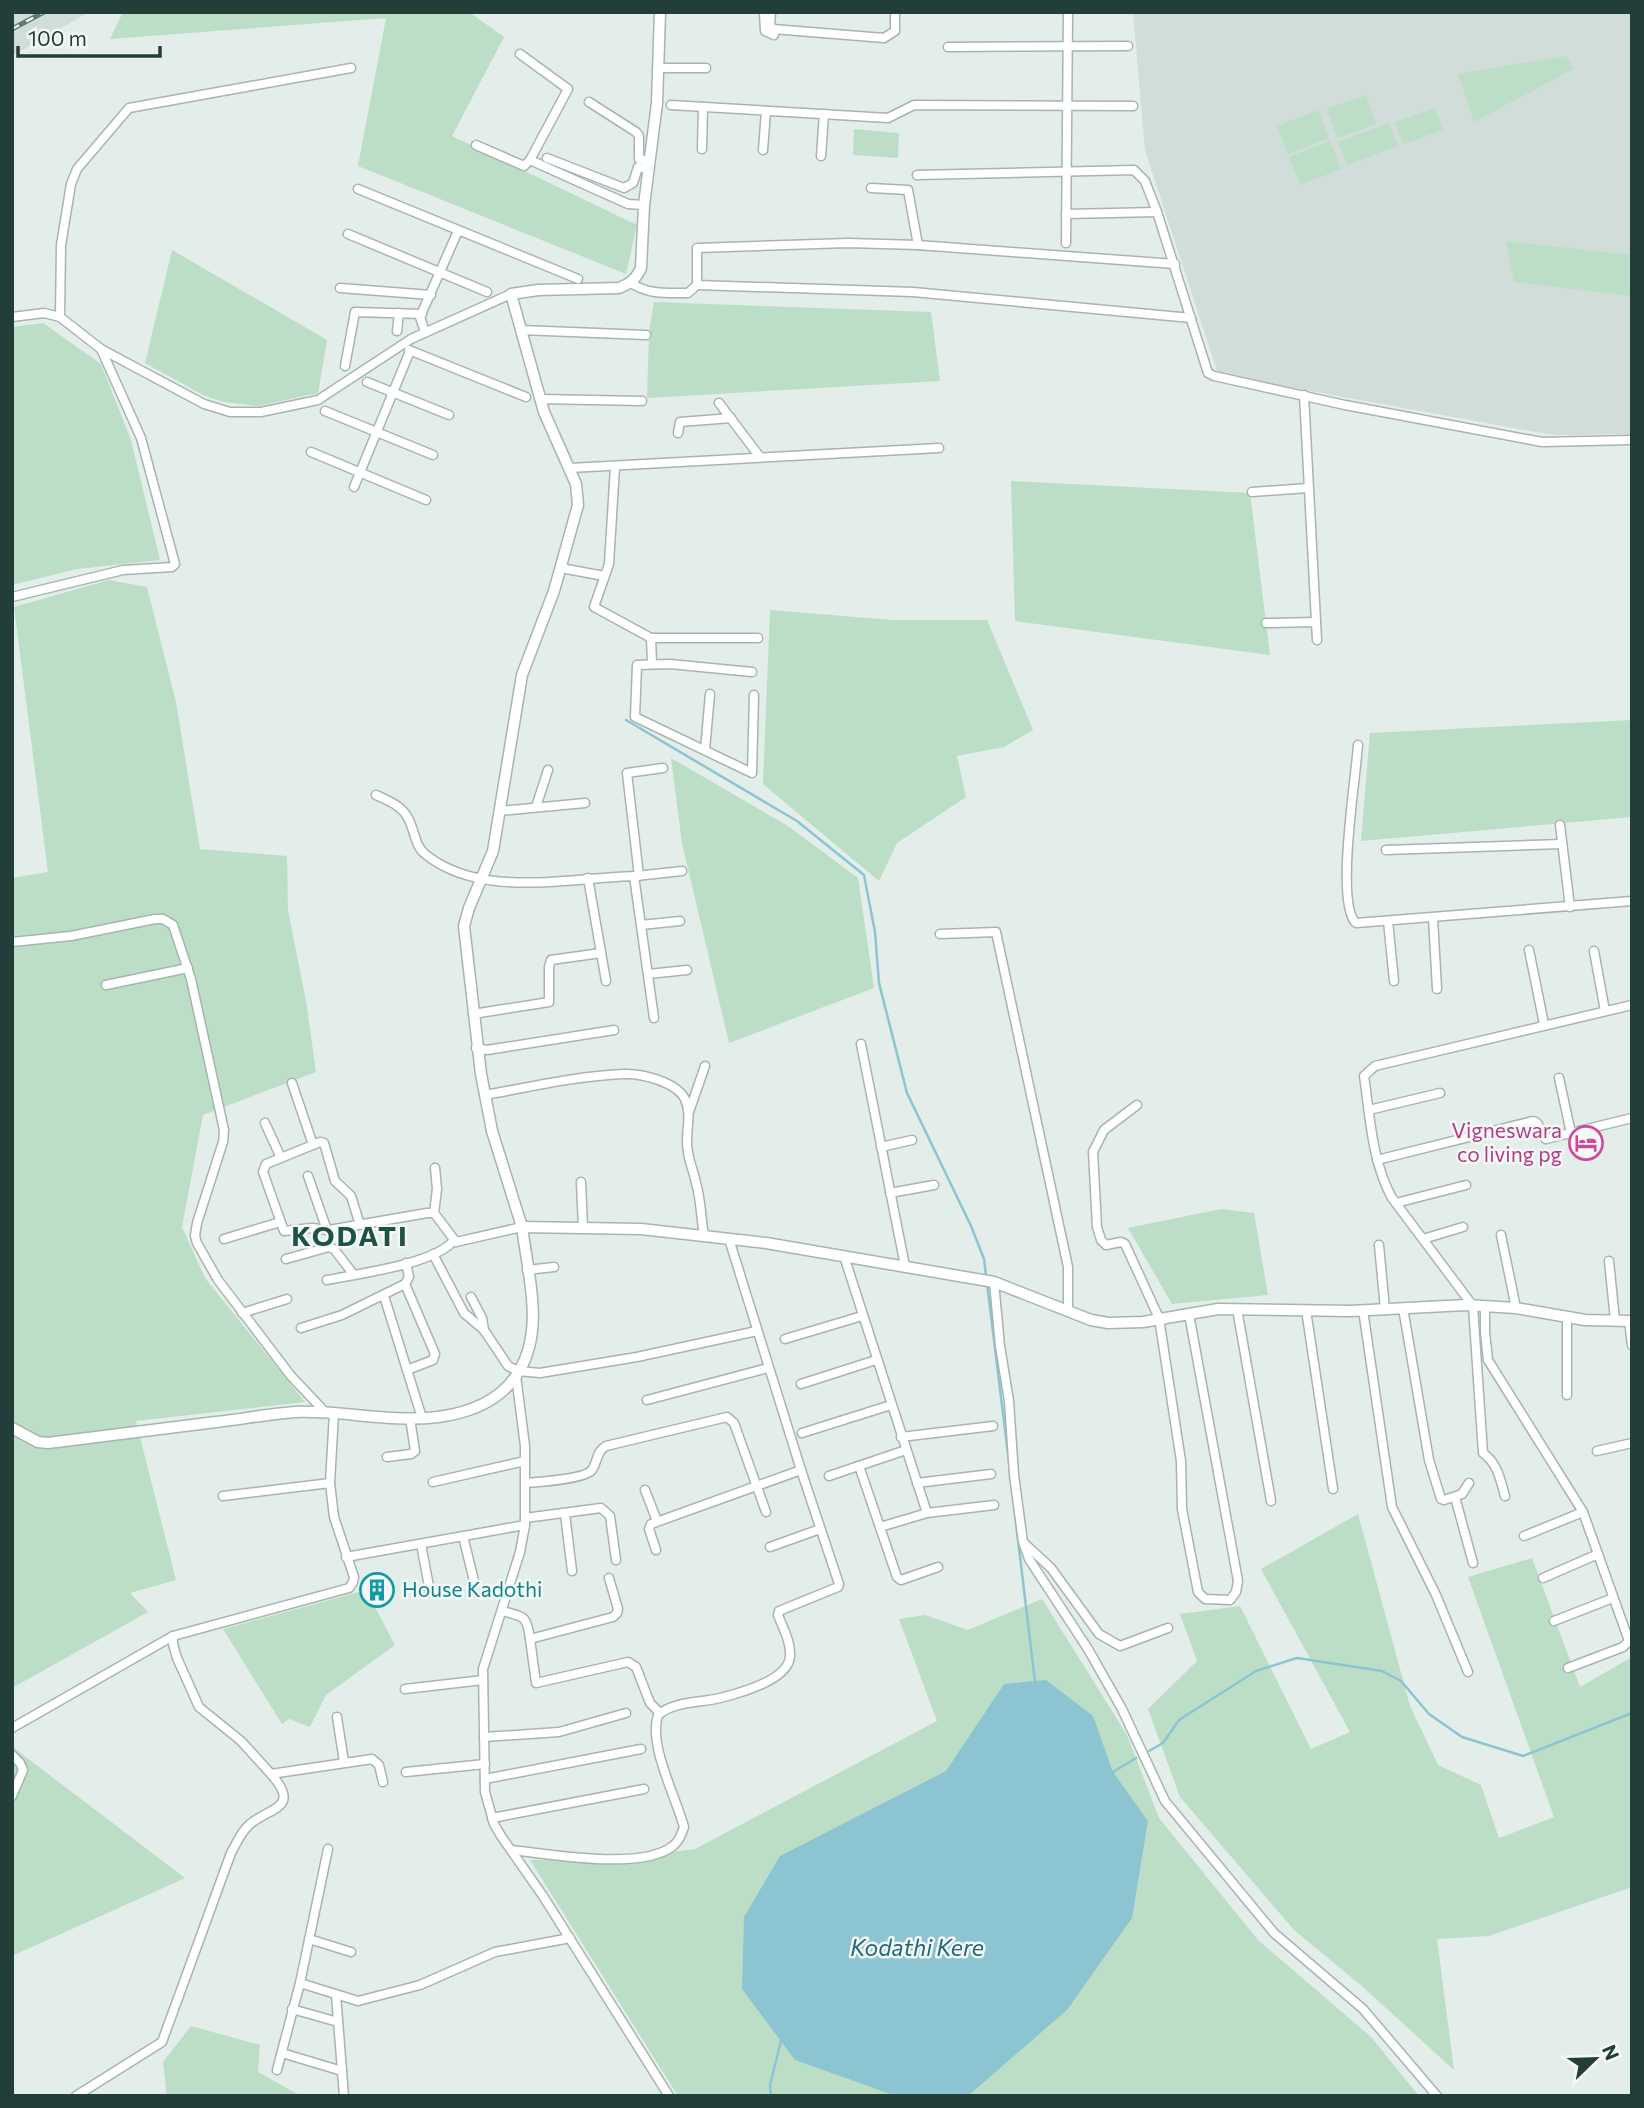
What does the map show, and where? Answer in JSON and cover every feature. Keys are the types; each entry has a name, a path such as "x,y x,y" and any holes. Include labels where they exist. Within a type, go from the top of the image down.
{"street":[{"path":"547,158 624,188 633,183 644,164 657,103 660,12"},
{"path":"764,12 765,31 774,35"},
{"path":"771,12 770,25 773,29 884,38 895,31 895,12"},
{"path":"1066,243 1068,12"},
{"path":"948,47 1128,46"},
{"path":"476,145 524,166 530,160 568,89 520,54"},
{"path":"60,317 61,245 74,175 130,108 351,68"},
{"path":"659,68 706,68"},
{"path":"12,317 44,313 60,317 101,349 204,404 230,412 261,412 318,400 407,347 425,332 511,295 538,290 619,288 631,283 641,268 644,164 636,131 589,102"},
{"path":"671,105 888,118 914,105 1133,106"},
{"path":"702,149 703,107"},
{"path":"763,150 766,111"},
{"path":"821,156 824,114"},
{"path":"530,160 628,204 644,205"},
{"path":"917,175 1134,170 1145,181 1175,264 1208,373 1214,376 1345,405 1542,442 1632,440"},
{"path":"870,188 908,190 918,246"},
{"path":"358,189 578,279"},
{"path":"1066,214 1157,212"},
{"path":"425,332 420,317 458,231"},
{"path":"348,234 488,292"},
{"path":"697,285 696,248 848,243 1175,264"},
{"path":"631,283 653,293 688,293 697,285 913,292 1191,318"},
{"path":"340,288 431,295"},
{"path":"12,1428 38,1442 48,1443 295,1412 416,1418 439,1416 488,1402 517,1374 526,1358 534,1317 522,1227 492,1130 485,1095 476,1048 464,926 493,851 522,675 561,568 578,505 576,484 553,436 540,399 511,295"},
{"path":"345,366 355,312 422,314"},
{"path":"397,331 400,313"},
{"path":"521,330 646,335"},
{"path":"354,487 393,392 407,347"},
{"path":"407,347 526,397"},
{"path":"12,597 124,570 173,567 176,564 141,438 101,349"},
{"path":"367,382 449,415"},
{"path":"1304,395 1317,640"},
{"path":"540,399 642,401"},
{"path":"719,403 760,457"},
{"path":"325,411 433,455"},
{"path":"678,433 680,422 731,418"},
{"path":"570,468 939,448"},
{"path":"311,452 426,500"},
{"path":"615,467 609,564 594,607 651,638 758,638"},
{"path":"1252,492 1308,488"},
{"path":"561,568 604,576"},
{"path":"1266,624 1315,622"},
{"path":"651,638 652,663"},
{"path":"752,672 652,663 638,665 635,717 752,773 754,695"},
{"path":"705,750 710,694"},
{"path":"1358,745 1347,846 1347,904 1349,914 1356,923 1632,901"},
{"path":"654,1018 641,925 627,773 663,768"},
{"path":"536,807 548,770"},
{"path":"376,795 405,813 422,852 481,881 513,884 637,876 682,870"},
{"path":"500,811 585,803"},
{"path":"1560,825 1570,906"},
{"path":"1386,850 1562,844"},
{"path":"588,878 606,981"},
{"path":"1433,918 1437,989"},
{"path":"12,942 71,936 163,919 176,929 188,968 225,1135 195,1236 212,1270 242,1313 291,1376 330,1413 330,1483 334,1517 354,1577 349,1588 173,1636 12,1728"},
{"path":"641,925 680,921"},
{"path":"1388,921 1394,981"},
{"path":"940,934 996,932 1068,1267 1068,1311"},
{"path":"1529,950 1544,1024"},
{"path":"1594,951 1605,1011"},
{"path":"473,1014 548,1002 551,960 601,953"},
{"path":"106,985 188,968"},
{"path":"648,974 687,970"},
{"path":"1505,1496 1496,1467 1483,1453 1473,1306 1385,1185 1377,1160 1364,1076 1375,1066 1632,1005"},
{"path":"476,1048 487,1050 614,1030"},
{"path":"861,1044 905,1266"},
{"path":"689,1112 705,1066"},
{"path":"485,1095 567,1081 632,1074 665,1082 674,1087 684,1097 689,1112 690,1122 686,1136 688,1154 697,1185 704,1236"},
{"path":"1559,1078 1571,1133"},
{"path":"292,1083 313,1145"},
{"path":"1369,1110 1440,1093"},
{"path":"1137,1105 1104,1130 1093,1152 1097,1227 1101,1240 1106,1245 1121,1242 1125,1244 1159,1318 1181,1461 1182,1510 1198,1592 1205,1599 1230,1600 1236,1592 1238,1581 1189,1314"},
{"path":"1377,1160 1533,1121 1539,1125 1542,1136 1546,1139 1632,1118"},
{"path":"265,1123 281,1158"},
{"path":"881,1147 912,1140"},
{"path":"360,1224 351,1196 335,1181 324,1143 266,1164 262,1172 284,1231 312,1228 327,1230 434,1213"},
{"path":"435,1168 437,1189 434,1213 456,1242 522,1227 641,1229 845,1256 994,1282 1091,1320 1108,1323 1143,1322 1237,1309 1363,1310 1485,1306 1516,1308 1585,1320 1631,1321 1632,1345"},
{"path":"309,1176 327,1230"},
{"path":"581,1182 583,1228"},
{"path":"890,1193 934,1185"},
{"path":"1396,1203 1466,1185"},
{"path":"224,1239 279,1222"},
{"path":"1423,1239 1463,1227"},
{"path":"1501,1234 1516,1308"},
{"path":"511,1850 620,1860 645,1857 673,1846 684,1827 675,1807 654,1732 660,1713 670,1707 721,1698 776,1678 786,1669 790,1658 789,1642 778,1615 779,1611 834,1589 839,1584 729,1239"},
{"path":"327,1280 406,1263 445,1249 454,1240"},
{"path":"1379,1245 1385,1309"},
{"path":"286,1259 329,1247 334,1249 354,1275"},
{"path":"433,1254 464,1313 484,1331 508,1366 517,1374 525,1461 525,1521 520,1552 483,1669 485,1791 492,1818 669,2096"},
{"path":"845,1256 927,1513"},
{"path":"1609,1261 1615,1320"},
{"path":"301,1328 342,1315 405,1284 409,1277 406,1263"},
{"path":"527,1270 554,1267"},
{"path":"994,1282 1023,1542 1029,1559 1088,1649 1122,1709 1165,1801 1274,1933 1363,2009 1437,2096"},
{"path":"405,1284 435,1354 433,1360 407,1370"},
{"path":"384,1296 407,1370 416,1418 415,1451 387,1457"},
{"path":"471,1297 482,1318 484,1331"},
{"path":"242,1313 287,1299"},
{"path":"1485,1306 1488,1360 1583,1512 1629,1641 1568,1668"},
{"path":"1403,1308 1429,1460 1441,1499 1462,1494 1469,1483"},
{"path":"1237,1309 1271,1502"},
{"path":"1306,1310 1333,1489"},
{"path":"1363,1310 1392,1507 1437,1595 1468,1672"},
{"path":"785,1339 862,1316"},
{"path":"1567,1317 1567,1395"},
{"path":"517,1374 540,1373 637,1357 757,1331"},
{"path":"801,1384 876,1360"},
{"path":"647,1400 768,1368"},
{"path":"802,1433 891,1405"},
{"path":"526,1483 583,1475 592,1470 598,1453 606,1446 727,1417 734,1423 766,1512"},
{"path":"901,1437 993,1426"},
{"path":"1597,1451 1632,1443"},
{"path":"830,1476 906,1450"},
{"path":"433,1482 525,1461"},
{"path":"859,1466 898,1579 938,1567"},
{"path":"656,1550 649,1529 651,1524 801,1471"},
{"path":"917,1483 991,1474"},
{"path":"223,1496 330,1483"},
{"path":"645,1490 657,1521"},
{"path":"1455,1497 1472,1563"},
{"path":"880,1527 927,1513 994,1505"},
{"path":"346,1557 601,1508 610,1516 616,1560"},
{"path":"1524,1536 1583,1512"},
{"path":"565,1514 572,1572"},
{"path":"770,1547 820,1529"},
{"path":"463,1536 474,1581"},
{"path":"1023,1542 1051,1569 1104,1639 1120,1646 1168,1628"},
{"path":"421,1544 430,1592"},
{"path":"1543,1577 1598,1553"},
{"path":"530,1639 613,1617 618,1608 609,1578"},
{"path":"1554,1621 1613,1598"},
{"path":"502,1611 524,1617 528,1621 536,1684 628,1662 636,1667 650,1703 660,1713"},
{"path":"76,2096 162,2042 230,1853 245,1827 277,1810 283,1803 280,1784 241,1741 199,1707 177,1658 173,1636"},
{"path":"405,1689 483,1680"},
{"path":"484,1737 559,1732 626,1713"},
{"path":"337,1717 344,1762"},
{"path":"485,1779 641,1749"},
{"path":"12,1755 23,1770 12,1796"},
{"path":"271,1774 372,1759 379,1765 383,1783"},
{"path":"406,1772 485,1764"},
{"path":"492,1818 644,1789"},
{"path":"278,2070 300,1983 328,1849"},
{"path":"300,1983 358,2001 420,1985 495,1952 570,1938"},
{"path":"309,1939 351,1952"},
{"path":"336,1995 344,2096"},
{"path":"292,2009 338,2022"},
{"path":"282,2053 342,2071"}],"shaded area":[{"path":"12,12 89,12 12,56"},
{"path":"1133,12 1632,12 1632,434 1557,435 1536,432 1218,374 1145,150"}],"green space":[{"path":"123,12 469,12 504,37 452,136 637,225 626,274 358,166 386,18 110,39"},
{"path":"1568,56 1573,69 1474,122 1458,74"},
{"path":"1366,95 1376,124 1337,138 1327,109"},
{"path":"1435,108 1443,130 1403,144 1395,122"},
{"path":"1318,110 1329,138 1288,154 1277,126"},
{"path":"1389,123 1398,146 1347,165 1338,142"},
{"path":"854,129 899,133 898,158 853,155"},
{"path":"1330,141 1341,169 1300,185 1289,157"},
{"path":"1506,241 1632,255 1632,296 1514,282"},
{"path":"172,250 327,340 318,393 258,406 223,402 203,395 145,363"},
{"path":"654,302 931,312 940,381 647,398 649,332"},
{"path":"43,323 101,364 131,440 160,560 77,569 12,585 12,327"},
{"path":"1011,481 1250,493 1270,655 1015,621"},
{"path":"109,580 147,587 176,702 200,849 287,856 288,910 306,1001 316,1072 203,1115 182,1227 205,1278 305,1402 136,1421 176,1580 130,1593 148,1612 12,1688 12,878 48,872 14,607"},
{"path":"770,610 893,620 987,620 1033,730 1004,747 957,756 966,797 897,843 879,881 763,784"},
{"path":"1632,720 1632,817 1361,841 1370,733"},
{"path":"671,758 788,826 858,878 874,988 729,1043 682,843"},
{"path":"1221,1209 1254,1213 1268,1295 1172,1304 1128,1228"},
{"path":"1358,1514 1410,1706 1438,1765 1481,1785 1499,1838 1554,1817 1468,1577 1532,1558 1580,1687 1632,1657 1632,1887 1489,1936 1437,1939 1454,2070 1363,1987 1294,1930 1180,1797 1148,1709 1197,1661 1180,1614 1240,1606 1311,1749 1350,1732 1261,1569"},
{"path":"366,1590 395,1645 326,1695 310,1727 289,1719 282,1724 223,1629"},
{"path":"1042,1599 1127,1735 1159,1818 1258,1940 1371,2037 1419,2096 678,2096 530,1860 649,1855 695,1849 937,1721 899,1619 925,1615 968,1630"},
{"path":"12,1746 27,1758 185,1878 12,1956"},
{"path":"191,2026 260,2045 258,2072 301,2096 167,2096 163,2062"}],"water":[{"name":"Kodathi Kere","path":"1046,1680 1093,1716 1113,1772 1148,1821 1132,1918 1067,2010 968,2096 896,2096 795,2060 742,1989 744,1917 780,1856 946,1771 1004,1684"}],"waterway":[{"path":"626,720 797,821 864,875 875,932 879,983 907,1093 984,1259 1010,1470"},
{"path":"1013,1498 1035,1682"},
{"path":"1149,1751 1163,1743 1179,1720 1256,1671 1297,1658 1382,1671 1401,1681 1429,1714 1462,1737 1523,1756 1632,1713"},
{"path":"1113,1772 1136,1758"},
{"path":"771,2096 770,2085 781,2041"}],"railway":[{"path":"12,29 44,12"}],"place":[{"name":"Vigneswara co living pg","path":"1586,1143"},
{"name":"House Kadothi","path":"377,1590"}],"district":[{"name":"KODATI","path":"350,1236"}]}
